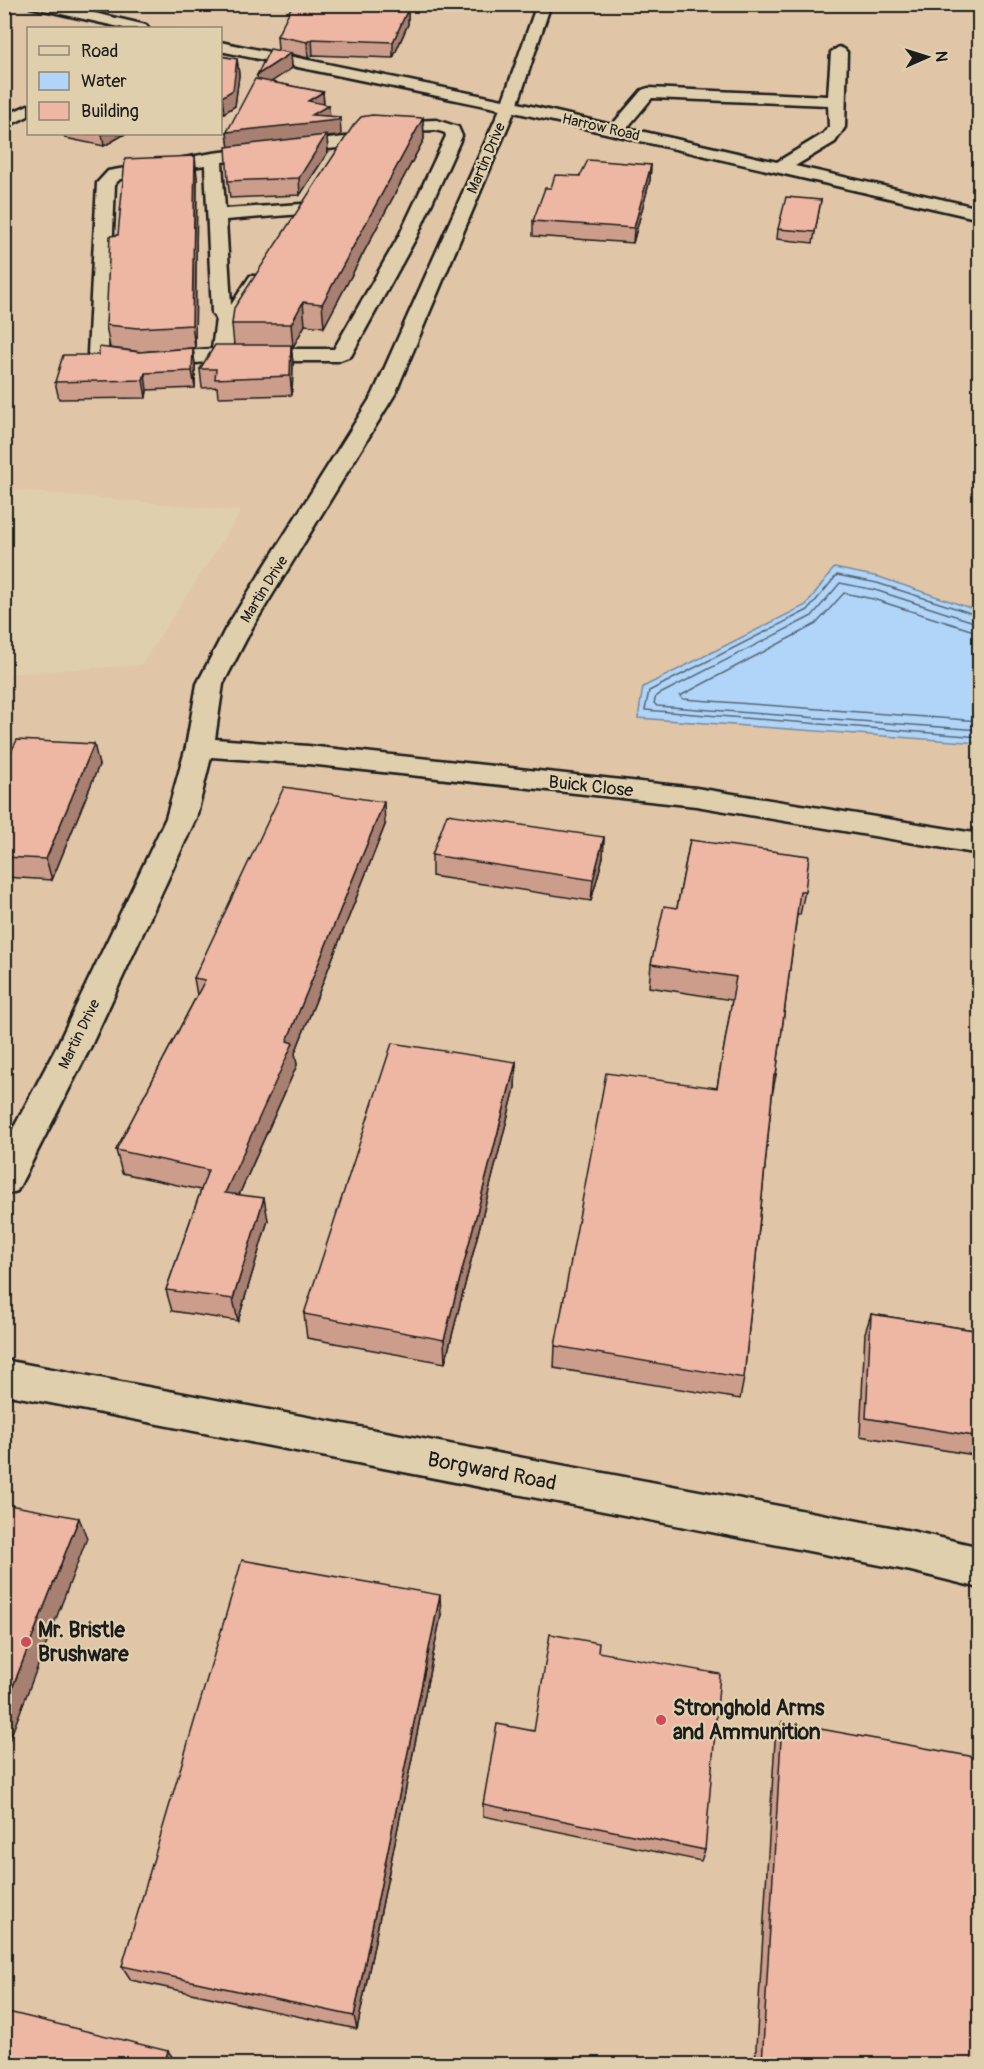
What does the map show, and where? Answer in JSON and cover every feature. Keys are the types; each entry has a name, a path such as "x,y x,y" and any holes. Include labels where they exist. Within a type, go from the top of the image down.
{"street":[{"path":"35,4 137,27"},
{"name":"Martin Drive","path":"4,1181 73,1048 181,818 200,747 210,684 239,628 384,394 509,106 544,4"},
{"name":"Harrow Road","path":"222,46 509,106 980,214"},
{"path":"780,168 829,138 837,127 839,52"},
{"path":"616,130 648,93 836,101"},
{"path":"437,125 474,100"},
{"path":"4,123 27,111"},
{"path":"437,125 452,130 454,136 408,236 344,352 338,355 221,355 138,360 108,358 98,353 106,183 114,175 354,135 372,127 437,125"},
{"path":"333,161 354,135"},
{"path":"213,158 222,313 226,319 221,355"},
{"path":"289,229 314,190"},
{"path":"216,215 302,209"},
{"path":"225,330 270,260"},
{"name":"Buick Close","path":"200,747 308,755 696,797 980,843"},
{"name":"Borgward Road","path":"4,1377 888,1546 980,1568"}],"shaded area":[{"path":"5,5 979,5 979,2064 5,2064 5,674 141,665 242,511 5,489"}],"water":[{"path":"834,568 879,577 979,611 979,743 638,718 643,687 806,605"}],"building":[{"path":"293,4 338,4 337,6 408,9 393,42 312,39 307,42 277,36"},
{"path":"270,49 291,53 257,75"},
{"path":"222,56 237,59 233,90 222,97"},
{"path":"255,79 323,92 308,101 329,105 312,115 340,117 338,120 227,132"},
{"path":"372,115 423,118 322,304 303,302 291,324 232,324 234,308 353,126 361,117"},
{"path":"326,135 299,178 228,181 226,147"},
{"path":"195,156 192,325 138,328 106,325 110,236 118,235 125,159"},
{"path":"588,160 651,165 634,228 533,221 545,188 551,188 555,175 580,176"},
{"path":"786,197 821,200 815,232 778,229"},
{"path":"215,345 291,345 290,376 215,379 216,369 200,369"},
{"path":"99,347 139,352 193,348 192,371 145,373 143,380 55,382 63,355 99,355"},
{"path":"17,740 94,744 46,859 4,857 4,766"},
{"path":"284,787 384,802 287,1041 293,1043 225,1193 264,1198 233,1299 166,1290 208,1170 116,1150 205,980 194,978"},
{"path":"447,814 604,837 593,880 432,855"},
{"path":"690,840 809,856 805,891 800,891 776,1075 774,1075 744,1378 555,1346 606,1073 717,1088 736,977 651,964 664,906 677,908"},
{"path":"392,1043 516,1062 444,1340 304,1314"},
{"path":"871,1314 980,1331 980,1437 866,1418"},
{"name":"Mr. Bristle Brushware","path":"4,1504 79,1518 4,1709"},
{"path":"242,1560 440,1595 354,2016 122,1966"},
{"path":"550,1634 599,1643 598,1652 720,1674 705,1850 483,1804 497,1724 534,1731"},
{"path":"782,1722 980,1758 980,2064 762,2064"},
{"path":"4,2011 168,2051 164,2064 4,2064"}],"place":[{"name":"Mr. Bristle Brushware","path":"26,1642"},
{"name":"Stronghold Arms and Ammunition","path":"661,1720"}]}
